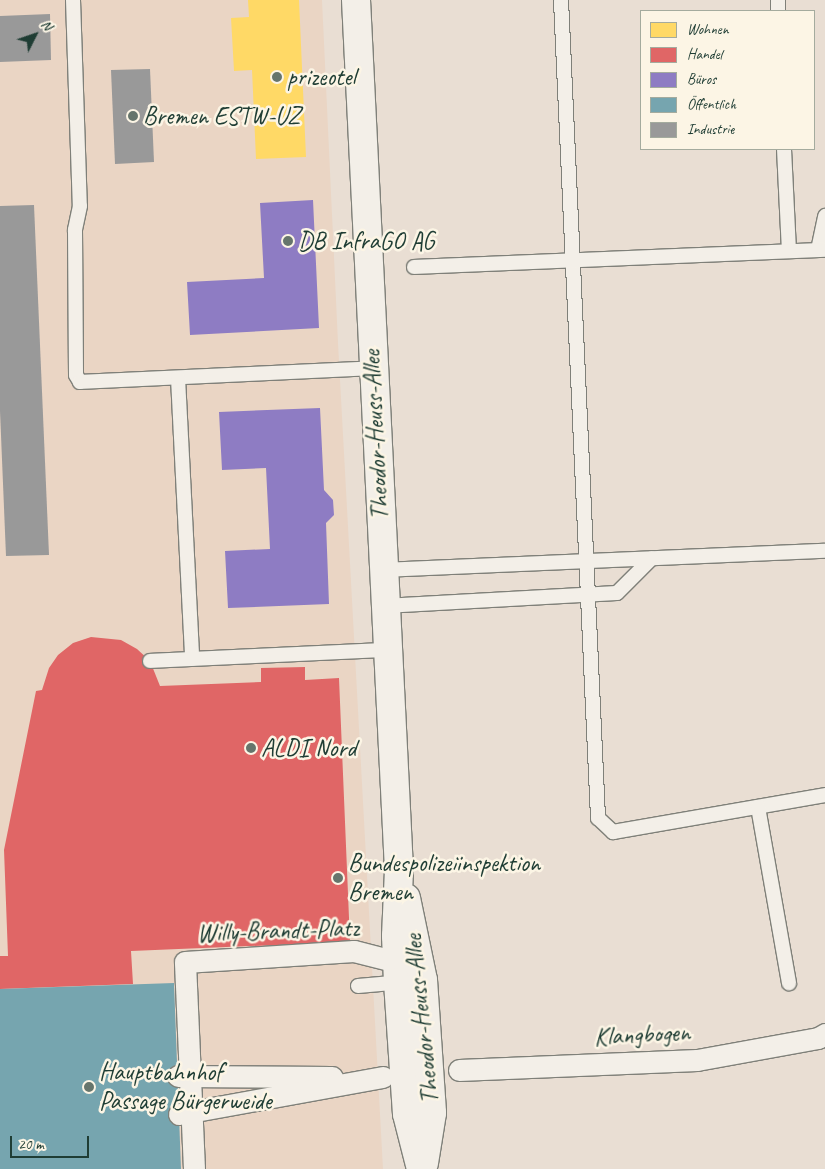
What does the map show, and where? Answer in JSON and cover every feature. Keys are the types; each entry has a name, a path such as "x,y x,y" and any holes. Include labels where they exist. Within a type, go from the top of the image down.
{"street":[{"name":"Theodor-Heuss-Allee","path":"356,0 382,570 406,975 432,1113 422,1169"},
{"name":"Willy-Brandt-Platz","path":"194,1169 185,1113 185,962 354,951 406,975"},
{"name":"Klangbogen","path":"459,1070 697,1060 818,1038 825,1034"},
{"path":"184,1076 383,1077 185,1113"}],"lane":[{"path":"72,0 80,206 75,230 76,375 80,382 373,368"},
{"path":"561,0 598,818 613,832 825,795"},
{"path":"784,150 789,251"},
{"path":"414,267 821,250 825,216"},
{"path":"178,378 192,659"},
{"path":"382,570 825,551"},
{"path":"384,606 618,593 652,558"},
{"path":"150,661 387,650"},
{"path":"758,807 789,983"},
{"path":"358,986 406,975"}],"shaded area":[{"path":"0,0 322,0 338,343 383,1169 0,1169"}],"building: Wohnen":[{"name":"prizeotel","path":"248,0 299,0 306,157 256,159 252,70 234,71 231,18 249,17"}],"building: Handel":[{"path":"91,637 121,640 137,649 150,661 160,686 261,682 261,668 305,667 305,680 339,678 350,942 131,951 133,984 0,989 0,956 8,956 4,850 36,691 42,690 49,668 58,655 73,643"}],"building: Büros":[{"name":"DB InfraGO AG","path":"313,200 319,328 190,335 187,282 264,278 260,203"},
{"path":"320,408 324,490 333,500 334,515 326,523 329,604 228,608 225,551 270,549 266,468 222,470 219,412"}],"building: Öffentlich":[{"name":"Hauptbahnhof Passage Bürgerweide","path":"174,983 181,1169 0,1169 0,989"}],"building: Industrie":[{"path":"50,14 51,60 0,62 0,16"},
{"name":"Bremen ESTW-UZ","path":"150,69 154,162 115,164 111,70"},
{"path":"34,205 49,555 6,556 0,411 0,206"}],"place":[{"name":"prizeotel","path":"277,77"},
{"name":"Bremen ESTW-UZ","path":"133,116"},
{"name":"DB InfraGO AG","path":"288,241"},
{"name":"ALDI Nord","path":"251,748"},
{"name":"Bundespolizeiinspektion Bremen","path":"338,878"},
{"name":"Hauptbahnhof Passage Bürgerweide","path":"89,1087"}]}
